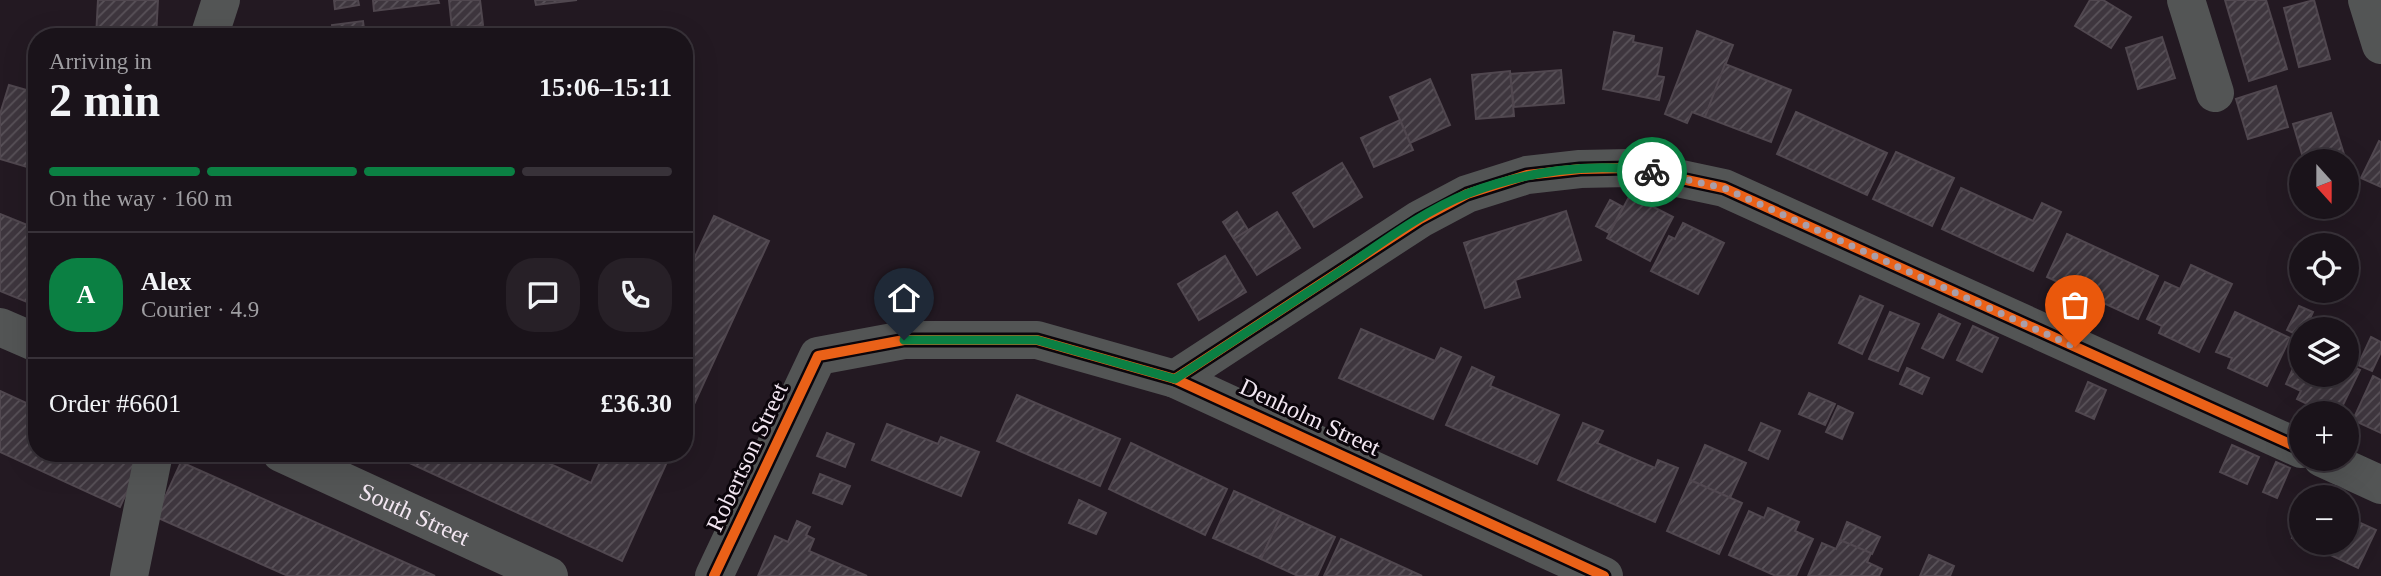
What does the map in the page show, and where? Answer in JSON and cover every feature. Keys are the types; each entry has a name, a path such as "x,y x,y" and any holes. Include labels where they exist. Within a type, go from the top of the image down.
{"street":[{"path":"212,28 221,0"},
{"path":"2186,0 2216,93"},
{"path":"2367,0 2381,45"},
{"path":"1175,379 1420,219 1467,194 1527,175 1580,169 1630,168 1724,188 2289,444"},
{"path":"0,327 28,339"},
{"name":"Denholm Street","path":"818,356 904,340 1037,340 1175,379 1604,576"},
{"name":"Robertson Street","path":"714,576 818,356"},
{"path":"129,576 151,462"},
{"name":"South Street","path":"301,462 549,576"},
{"path":"2350,471 2381,485"}],"building":[{"path":"98,0 158,0 156,28 96,28"},
{"path":"334,0 358,0 359,5 335,9"},
{"path":"373,0 438,0 439,3 374,11"},
{"path":"449,0 480,0 483,25 452,28"},
{"path":"535,0 577,0 536,5"},
{"path":"2090,0 2103,0 2131,17 2111,48 2075,26"},
{"path":"2225,0 2266,0 2287,69 2249,81"},
{"path":"2314,0 2330,59 2299,67 2284,8"},
{"path":"363,21 364,28 332,28 332,25"},
{"path":"1697,31 1733,45 1705,117 1692,112 1687,123 1665,114"},
{"path":"1614,32 1634,36 1633,42 1662,48 1657,76 1664,77 1659,100 1603,89"},
{"path":"2162,37 2175,78 2138,89 2126,48"},
{"path":"1725,64 1791,90 1771,142 1705,117"},
{"path":"1561,70 1564,103 1514,107 1510,74"},
{"path":"1510,71 1514,116 1476,119 1472,75"},
{"path":"1430,79 1450,125 1410,143 1390,97"},
{"path":"9,85 28,90 28,167 0,159 0,114"},
{"path":"2276,86 2288,127 2248,139 2236,99"},
{"path":"1796,112 1887,153 1867,195 1777,154"},
{"path":"2331,113 2342,149 2300,149 2293,124"},
{"path":"1400,120 1413,150 1374,167 1361,138"},
{"path":"2379,141 2381,142 2381,187 2361,178"},
{"path":"1896,152 1954,178 1932,226 1873,199"},
{"path":"1342,163 1362,197 1314,227 1293,193"},
{"path":"1961,188 2033,221 2042,203 2061,212 2033,271 1942,229"},
{"path":"1630,195 1673,217 1650,261 1607,238"},
{"path":"1610,200 1623,207 1609,233 1596,226"},
{"path":"1566,211 1581,260 1515,280 1520,297 1485,308 1464,243"},
{"path":"1237,212 1248,230 1234,239 1223,222"},
{"path":"1277,212 1300,248 1257,275 1234,239"},
{"path":"0,214 28,225 28,302 0,291"},
{"path":"714,216 769,241 693,406 693,261"},
{"path":"1683,223 1724,243 1698,294 1651,271 1669,236 1675,239"},
{"path":"2067,234 2158,276 2138,319 2047,277"},
{"path":"1225,256 1246,292 1199,320 1178,284"},
{"path":"2191,265 2232,284 2199,352 2159,333 2162,326 2147,319 2165,282 2180,289"},
{"path":"1860,296 1883,306 1862,354 1839,343"},
{"path":"2299,306 2313,312 2311,317 2294,317"},
{"path":"1890,312 1919,324 1898,371 1869,359"},
{"path":"2235,312 2289,338 2267,386 2228,368 2232,358 2216,352"},
{"path":"1939,314 1960,324 1943,358 1922,348"},
{"path":"1973,326 1998,338 1982,372 1957,360"},
{"path":"1361,329 1435,361 1441,348 1461,357 1433,419 1339,378"},
{"path":"2371,337 2381,342 2381,352 2372,371 2359,365"},
{"path":"1472,367 1494,377 1490,386 1559,415 1537,464 1446,425"},
{"path":"1907,368 1929,378 1922,394 1900,384"},
{"path":"2373,376 2381,380 2381,433 2359,423 2359,407"},
{"path":"2088,382 2106,390 2094,419 2076,411"},
{"path":"2292,387 2352,387 2345,401 2301,401 2297,399 2301,391"},
{"path":"0,391 28,404 28,462 141,462 120,507 0,452"},
{"path":"1809,393 1835,404 1825,425 1799,414"},
{"path":"1017,395 1120,439 1100,486 997,441"},
{"path":"1838,406 1853,413 1842,439 1826,432"},
{"path":"1583,423 1603,431 1597,443 1655,468 1658,460 1678,468 1655,522 1558,480"},
{"path":"1761,423 1780,431 1768,459 1749,450"},
{"path":"887,424 938,444 941,437 979,452 961,496 872,460"},
{"path":"827,433 854,444 845,467 817,456"},
{"path":"1131,443 1227,489 1205,535 1109,489"},
{"path":"1705,445 1746,463 1730,498 1690,480"},
{"path":"2232,445 2259,457 2247,484 2220,472"},
{"path":"181,462 435,576 288,576 156,517"},
{"path":"408,462 546,462 591,483 600,462 667,462 622,561"},
{"path":"2276,462 2289,468 2277,498 2263,492"},
{"path":"820,474 850,486 842,504 813,493"},
{"path":"1690,480 1742,503 1719,554 1667,531"},
{"path":"1234,491 1282,513 1261,559 1213,538"},
{"path":"1079,500 1106,513 1096,534 1069,523"},
{"path":"1768,508 1799,522 1795,531 1813,539 1796,576 1776,576 1729,555 1749,511 1764,518"},
{"path":"1282,513 1335,537 1317,576 1298,576 1261,559"},
{"path":"797,521 810,527 806,535 814,539 809,551 867,576 758,576 775,536 788,542"},
{"path":"1847,522 1880,537 1872,554 1840,540"},
{"path":"2359,522 2376,530 2358,568 2330,555 2359,555"},
{"path":"1341,539 1422,576 1324,576"},
{"path":"1840,540 1871,553 1867,562 1882,569 1879,576 1808,576 1822,543 1836,549"},
{"path":"1929,555 1954,566 1950,576 1920,576"}],"cycle path":[{"path":"1175,379 1420,219 1467,194 1527,175 1580,169 1630,168 1724,188 2289,444"},
{"path":"714,576 818,356 904,340 1037,340 1175,379 1604,576"}],"way so far":[{"path":"1652,172 1724,188 2075,347"}],"route":[{"path":"904,340 1037,340 1175,379 1420,219 1467,194 1527,175 1580,169 1630,168 1652,172"}]}
